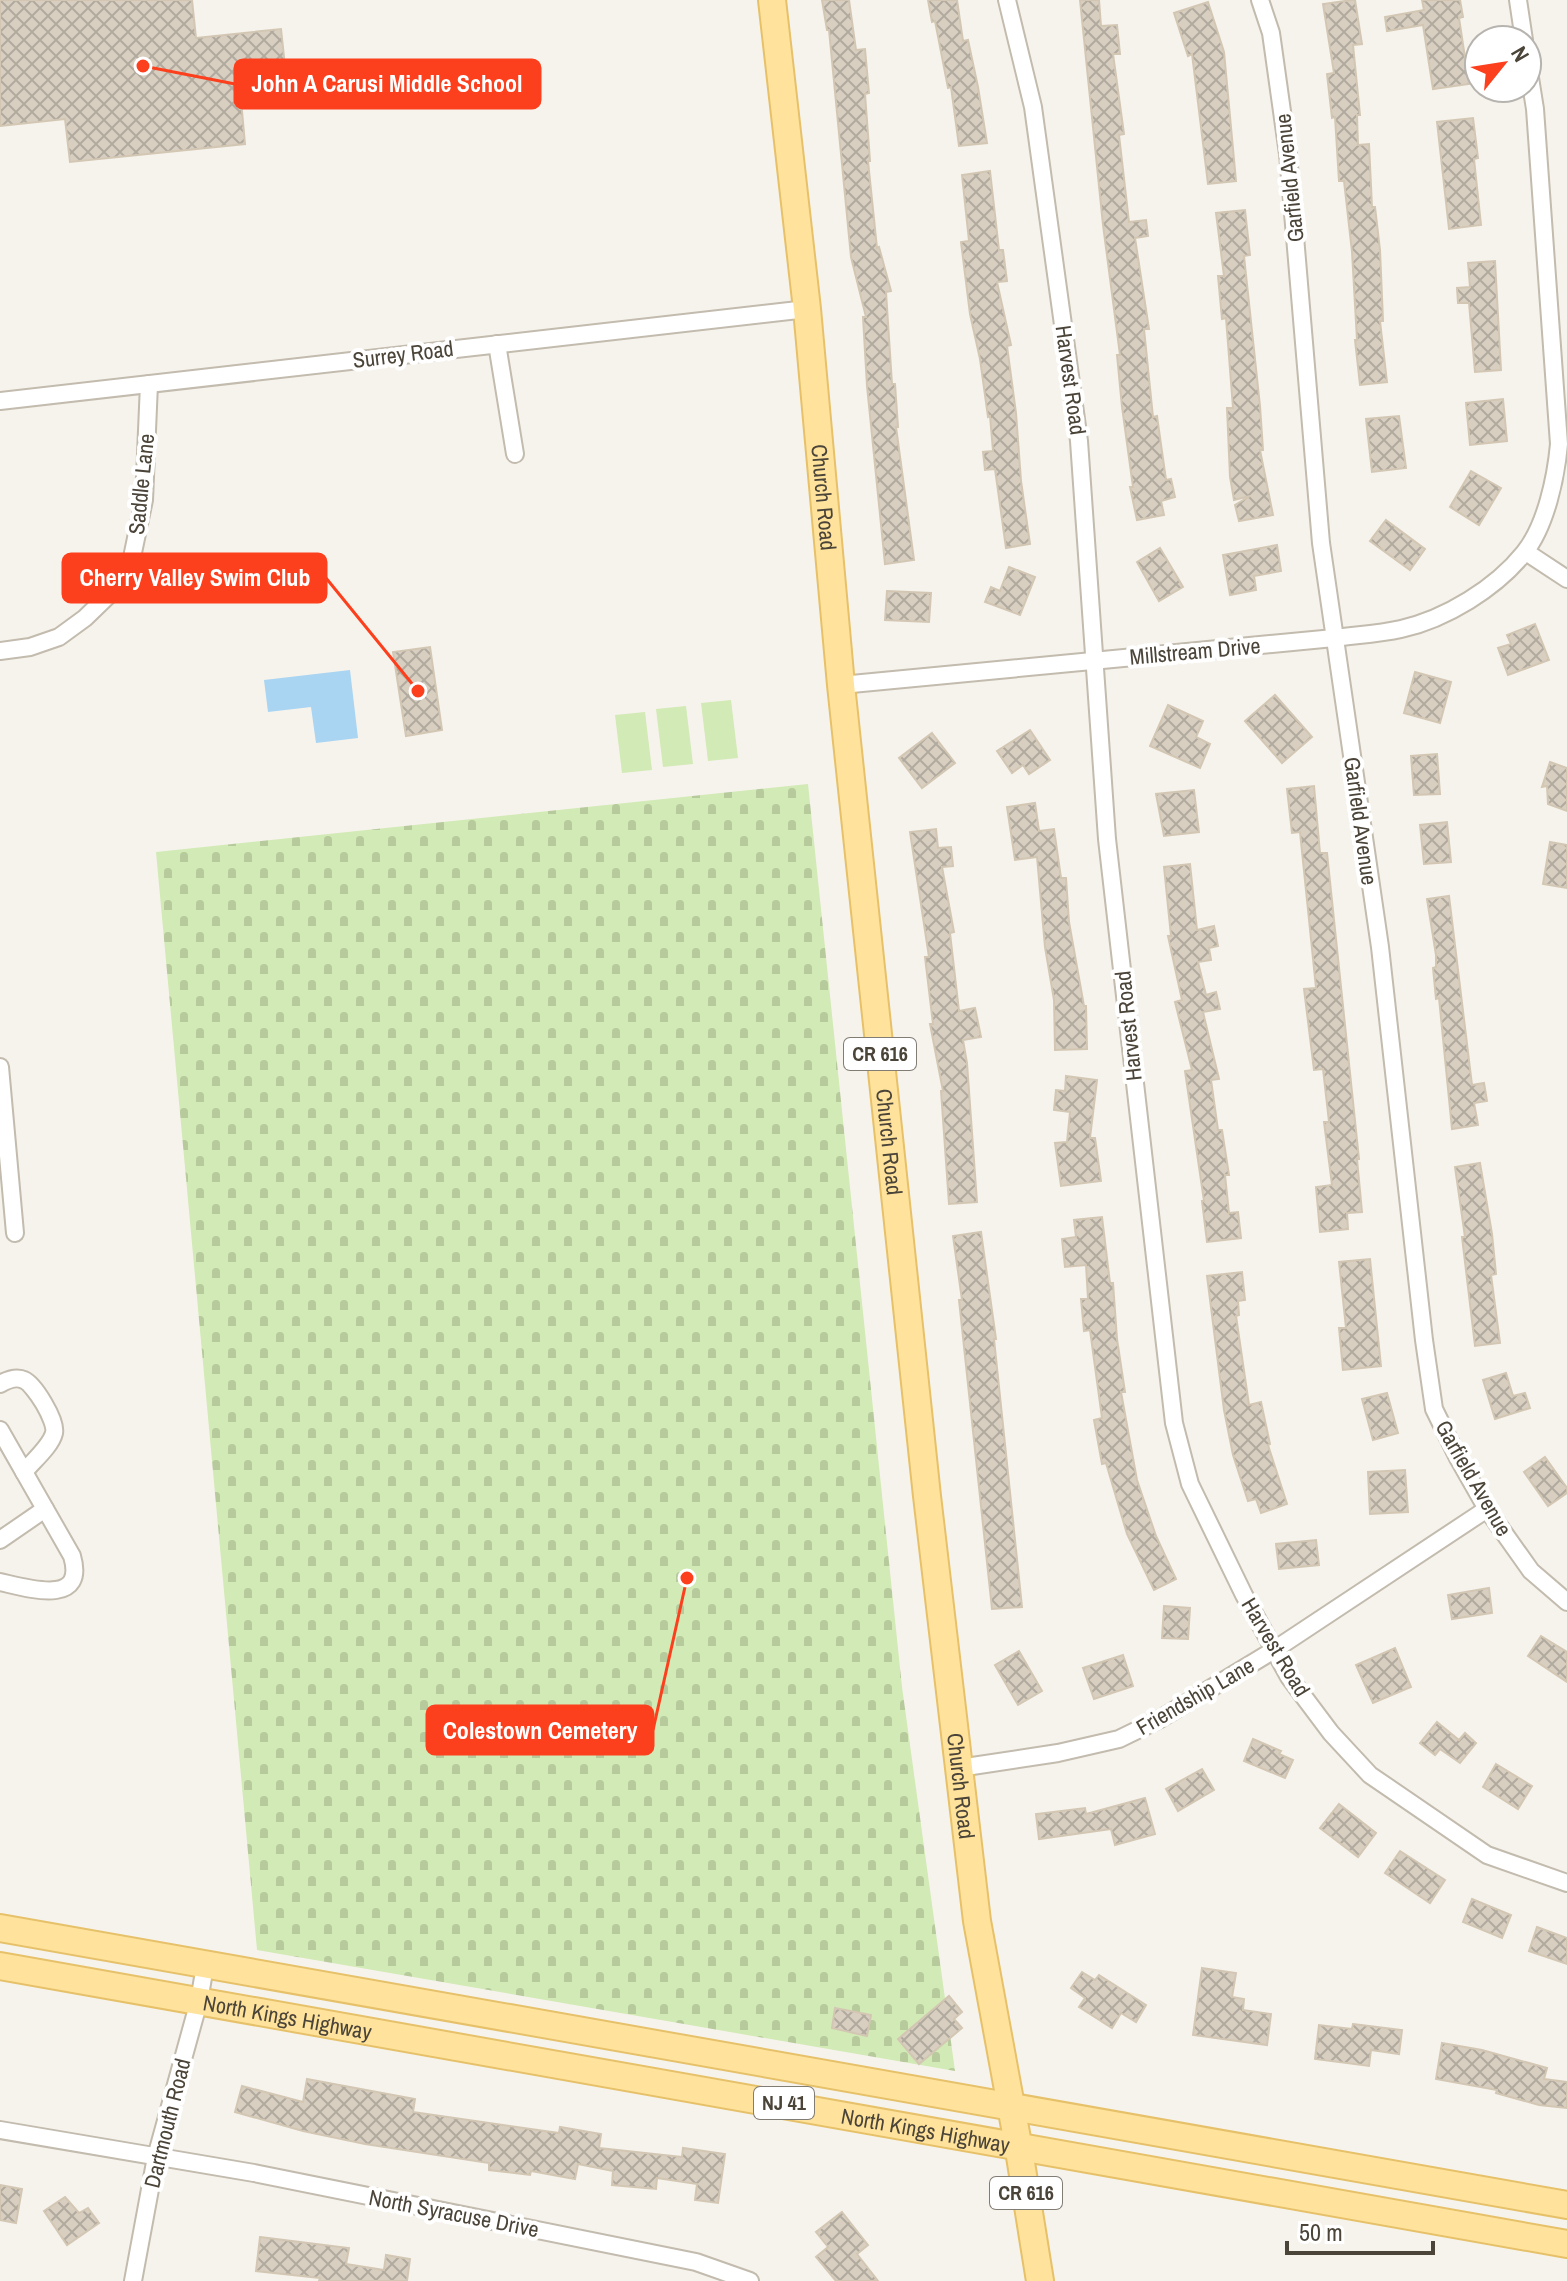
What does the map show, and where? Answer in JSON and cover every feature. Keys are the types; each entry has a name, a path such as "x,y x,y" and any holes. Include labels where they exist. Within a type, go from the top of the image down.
{"main road":[{"name":"Church Road","path":"772,0 807,309 841,685 925,1482 977,1921 1040,2281"},
{"name":"North Kings Highway","path":"0,1928 1567,2205"},
{"name":"North Kings Highway","path":"0,1966 1018,2144 1567,2244"}],"street":[{"name":"Harvest Road","path":"1007,0 1033,107 1079,441 1108,854 1174,1423 1190,1484 1289,1677 1331,1733 1370,1775 1487,1855 1567,1883"},
{"name":"Garfield Avenue","path":"1260,0 1271,33 1288,154 1321,543 1380,947 1434,1409 1487,1509 1531,1571 1567,1602"},
{"path":"1518,0 1522,24"},
{"path":"1534,104 1563,443 1546,509 1526,552 1567,579"},
{"name":"Surrey Road","path":"0,401 807,309"},
{"path":"497,344 515,454"},
{"name":"Saddle Lane","path":"0,651 30,647 59,637 85,618 117,587 130,567 144,500 149,384"},
{"name":"Millstream Drive","path":"841,685 1403,629 1468,601 1526,552"},
{"path":"0,1067 15,1233"},
{"path":"0,1384 14,1378 23,1379 32,1386 54,1426 54,1435 24,1472"},
{"path":"0,1430 72,1556 76,1569 73,1580 56,1591 0,1582"},
{"path":"0,1540 45,1509"},
{"name":"Friendship Lane","path":"959,1768 1058,1753 1119,1739 1160,1719 1274,1650 1487,1509"},
{"name":"Dartmouth Road","path":"133,2281 156,2157 199,2001 205,1966"},
{"name":"North Syracuse Drive","path":"0,2130 254,2173 696,2262 750,2281"}],"green space":[{"path":"731,700 738,758 708,761 701,703"},
{"path":"686,706 693,764 663,767 656,709"},
{"path":"645,712 652,770 622,773 615,715"},
{"path":"808,784 902,1687 955,2071 257,1950 156,852"}],"water":[{"path":"350,670 358,738 316,743 311,707 268,712 264,680"}],"building":[{"path":"0,0 192,0 196,38 281,29 288,94 241,100 245,144 70,162 65,119 0,126"},
{"path":"822,0 849,0 856,50 865,49 869,93 865,94 868,161 877,248 891,291 886,292 892,384 895,384 896,427 914,560 885,564 867,386 863,317 866,317 851,257 829,30"},
{"path":"928,0 957,0 963,41 968,40 978,87 987,143 959,146 951,87 948,88"},
{"path":"1080,0 1099,0 1101,26 1117,25 1120,54 1113,54 1124,134 1119,135 1129,222 1146,220 1148,236 1135,238 1149,329 1144,329 1153,417 1157,416 1166,480 1171,479 1175,497 1161,501 1164,515 1137,520 1130,487 1133,487 1117,355 1120,355"},
{"path":"1355,0 1362,44 1353,45 1360,115 1357,115 1358,145 1369,144 1372,207 1375,207 1380,250 1383,321 1380,321 1387,382 1360,385 1352,252 1344,181 1339,181 1335,117 1332,118 1327,74 1334,73 1323,4"},
{"path":"1422,0 1460,0 1463,85 1433,89 1423,25 1387,31 1385,17 1424,10"},
{"path":"1208,2 1224,52 1236,181 1208,184 1192,54 1188,56 1174,13"},
{"path":"1473,118 1481,225 1449,229 1437,122"},
{"path":"990,171 999,250 1003,250 1007,281 997,282 1011,345 1007,346 1030,544 1006,548 995,469 985,470 983,452 993,451 990,416 970,314 961,242 969,241 962,175"},
{"path":"1245,210 1250,255 1244,256 1260,406 1263,450 1260,450 1273,515 1239,521 1235,505 1250,496 1234,500 1230,477 1227,408 1233,408 1226,318 1222,319 1218,276 1224,276 1216,213"},
{"path":"1495,261 1501,370 1475,372 1469,303 1458,303 1457,288 1470,287 1468,263"},
{"path":"1503,399 1507,441 1470,445 1466,403"},
{"path":"1399,416 1406,468 1372,472 1366,419"},
{"path":"1471,471 1501,488 1479,525 1450,507"},
{"path":"1386,520 1425,549 1410,570 1370,541"},
{"path":"1277,545 1281,571 1254,576 1256,590 1230,595 1223,555"},
{"path":"1160,548 1183,587 1159,601 1137,562"},
{"path":"1009,567 1035,577 1020,615 985,602 991,587 1000,591"},
{"path":"887,591 931,593 929,622 885,620"},
{"path":"1535,624 1549,660 1508,675 1498,648 1511,644 1507,635"},
{"path":"430,647 442,730 406,736 393,652"},
{"path":"1415,672 1451,682 1440,723 1404,713"},
{"path":"1275,695 1312,737 1282,763 1245,721"},
{"path":"1168,705 1203,721 1196,737 1210,744 1200,768 1150,746"},
{"path":"1030,730 1050,760 1029,774 1023,765 1012,773 997,751"},
{"path":"932,733 955,763 922,788 899,758"},
{"path":"1437,754 1440,794 1414,795 1411,756"},
{"path":"1550,762 1567,768 1567,811 1548,804 1547,786 1542,787"},
{"path":"1314,786 1320,853 1327,853 1362,1212 1347,1213 1348,1229 1320,1232 1316,1187 1332,1185 1324,1122 1329,1122 1323,1069 1314,1070 1304,989 1316,988 1300,832 1292,833 1287,789"},
{"path":"1194,790 1199,832 1164,836 1156,794"},
{"path":"1035,803 1039,831 1054,829 1061,878 1066,878 1069,922 1086,1006 1087,1049 1055,1050 1054,1000 1045,947 1037,857 1015,860 1007,807"},
{"path":"1447,822 1451,862 1424,864 1420,825"},
{"path":"936,829 938,848 951,847 953,866 942,867 954,932 950,933 959,1011 975,1008 981,1037 963,1040 977,1202 949,1204 943,1091 930,1024 933,1024 925,957 929,957 910,832"},
{"path":"1550,842 1567,845 1567,888 1543,884"},
{"path":"1190,864 1197,930 1214,926 1218,946 1209,948 1211,960 1198,962 1206,995 1216,992 1220,1009 1203,1012 1219,1079 1211,1080 1218,1130 1222,1130 1229,1175 1225,1175 1229,1213 1238,1212 1241,1238 1207,1242 1185,1071 1192,1070 1175,1002 1182,1000 1168,936 1171,936 1164,867"},
{"path":"1449,896 1472,1085 1484,1083 1487,1101 1474,1103 1478,1125 1452,1129 1439,998 1436,999 1433,968 1436,967 1436,955 1427,899"},
{"path":"1066,1076 1097,1080 1090,1138 1095,1138 1101,1181 1061,1186 1055,1143 1067,1142 1070,1112 1054,1110 1056,1090 1065,1091"},
{"path":"1480,1163 1492,1234 1496,1274 1491,1275 1500,1343 1475,1346 1455,1167"},
{"path":"1102,1217 1125,1392 1121,1392 1137,1480 1156,1536 1176,1579 1154,1590 1127,1534 1106,1463 1102,1464 1094,1420 1102,1418 1090,1330 1084,1331 1081,1299 1088,1299 1086,1265 1065,1267 1062,1239 1076,1237 1074,1220"},
{"path":"981,1232 996,1339 1022,1607 992,1609 953,1236"},
{"path":"1370,1259 1381,1366 1343,1370 1339,1328 1346,1328 1339,1262"},
{"path":"1242,1272 1245,1300 1238,1301 1239,1315 1236,1316 1249,1405 1261,1402 1268,1445 1287,1504 1261,1513 1256,1499 1248,1501 1233,1455 1224,1410 1207,1276"},
{"path":"1506,1373 1513,1396 1525,1393 1530,1408 1495,1419 1483,1380"},
{"path":"1387,1393 1398,1433 1373,1440 1362,1399"},
{"path":"1545,1457 1567,1488 1567,1493 1548,1506 1524,1472"},
{"path":"1405,1470 1408,1512 1370,1514 1368,1472"},
{"path":"1316,1540 1319,1565 1279,1569 1276,1544"},
{"path":"1489,1588 1492,1613 1452,1619 1448,1595"},
{"path":"1164,1606 1190,1608 1188,1639 1162,1638"},
{"path":"1541,1636 1567,1652 1567,1682 1528,1656"},
{"path":"1395,1648 1411,1687 1373,1703 1356,1665"},
{"path":"1019,1651 1042,1691 1018,1705 995,1665"},
{"path":"1123,1655 1133,1686 1094,1699 1083,1668"},
{"path":"1437,1722 1459,1740 1465,1733 1476,1743 1460,1763 1440,1749 1435,1755 1420,1743"},
{"path":"1253,1739 1293,1760 1285,1778 1244,1761"},
{"path":"1496,1764 1532,1786 1518,1809 1483,1787"},
{"path":"1202,1769 1214,1790 1178,1811 1166,1789"},
{"path":"1145,1798 1155,1834 1115,1845 1111,1829 1039,1839 1036,1814 1085,1808 1086,1814"},
{"path":"1339,1804 1376,1833 1358,1857 1320,1828"},
{"path":"1400,1851 1445,1880 1430,1903 1385,1873"},
{"path":"1472,1899 1511,1915 1502,1938 1463,1922"},
{"path":"1537,1927 1567,1938 1567,1964 1529,1951"},
{"path":"1202,1968 1236,1973 1232,1997 1244,1999 1243,2010 1271,2014 1267,2045 1193,2035"},
{"path":"1082,1972 1095,1980 1099,1975 1146,2005 1136,2022 1121,2013 1112,2028 1079,2007 1085,1998 1071,1988"},
{"path":"949,1996 962,2012 954,2019 962,2028 919,2064 898,2039"},
{"path":"835,2008 871,2015 867,2036 832,2028"},
{"path":"1353,2024 1402,2030 1399,2054 1371,2050 1369,2066 1315,2059 1319,2025 1352,2029"},
{"path":"1442,2043 1482,2050 1547,2068 1544,2079 1567,2082 1567,2108 1539,2105 1496,2093 1497,2090 1436,2079"},
{"path":"307,2079 415,2099 413,2112 559,2133 560,2127 601,2134 599,2148 682,2157 683,2148 725,2154 718,2203 695,2200 697,2184 657,2178 656,2189 612,2185 613,2171 578,2164 575,2179 531,2171 530,2175 489,2170 489,2163 365,2144 235,2112 242,2086 303,2102"},
{"path":"0,2185 22,2189 16,2223 0,2220"},
{"path":"65,2197 79,2213 88,2208 99,2223 67,2245 44,2211"},
{"path":"842,2212 868,2245 857,2254 878,2281 836,2281 816,2257 828,2247 816,2232"},
{"path":"260,2237 349,2248 346,2264 384,2270 386,2255 410,2259 407,2281 319,2281 320,2278 256,2271"}],"place":[{"name":"John A Carusi Middle School","path":"143,66"},
{"name":"Cherry Valley Swim Club","path":"418,691"},
{"name":"Colestown Cemetery","path":"687,1578"}]}
